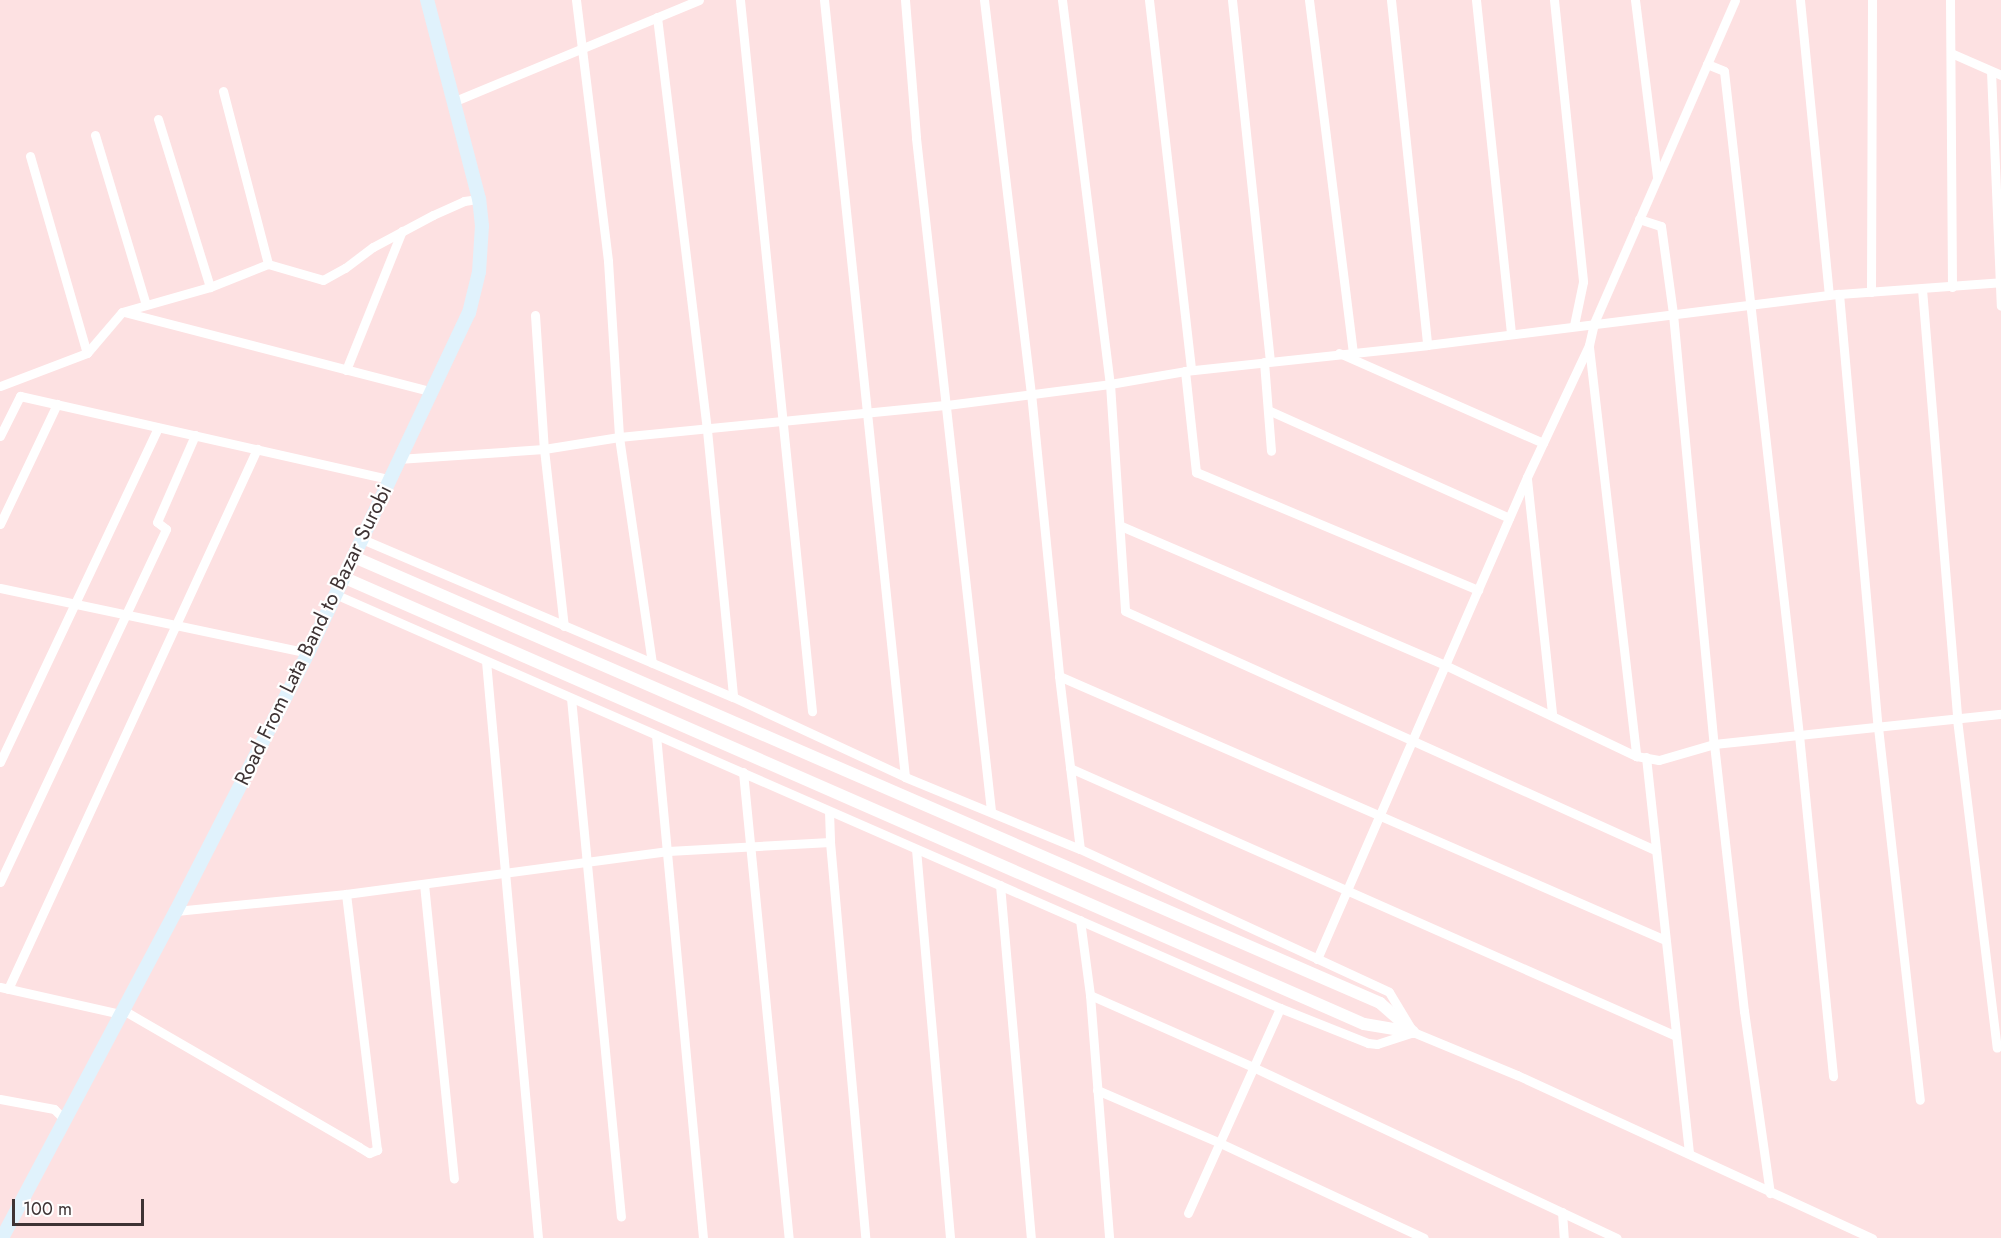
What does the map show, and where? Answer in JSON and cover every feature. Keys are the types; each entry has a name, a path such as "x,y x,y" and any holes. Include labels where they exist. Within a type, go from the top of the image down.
{"main road":[{"name":"Road From Lata Band to Bazar Surobi","path":"2,1238 176,911 308,653 469,313 478,272 482,226 479,199 427,0"}],"street":[{"path":"576,0 608,261 619,437 652,663"},
{"path":"455,101 581,51 699,0"},
{"path":"740,0 812,711"},
{"path":"824,0 905,777"},
{"path":"905,0 916,138 991,811"},
{"path":"984,0 1031,393 1059,676 1080,849"},
{"path":"1062,0 1110,384 1125,611 1654,850"},
{"path":"1149,0 1188,371 1196,472 1478,590"},
{"path":"1232,0 1267,361 1271,451"},
{"path":"1309,0 1353,351"},
{"path":"1391,0 1427,345"},
{"path":"1476,0 1511,333"},
{"path":"1554,0 1583,282 1574,325"},
{"path":"1635,0 1657,178"},
{"path":"1317,959 1377,816 1527,477 1589,345 1594,323 1735,0"},
{"path":"1800,0 1834,295 1878,727 1920,1100"},
{"path":"1871,292 1872,0"},
{"path":"1950,0 1952,287"},
{"path":"657,18 707,430 733,697"},
{"path":"1951,53 2001,75"},
{"path":"1707,64 1724,71 1799,735 1833,1076"},
{"path":"1991,71 2001,306"},
{"path":"223,91 268,264"},
{"path":"158,119 210,287"},
{"path":"95,135 146,305"},
{"path":"30,156 87,353"},
{"path":"0,386 87,353 122,312 210,287 268,264 323,280 402,231 464,201 479,199"},
{"path":"1639,219 1660,226 1673,314 1714,744 1744,1011 1770,1193"},
{"path":"346,370 402,231"},
{"path":"398,459 544,449 619,437 947,405 1267,361 1427,345 1752,304 2000,282"},
{"path":"1922,289 1957,718 1997,1048"},
{"path":"122,312 432,392"},
{"path":"535,315 544,449 564,626"},
{"path":"1589,345 1654,850 1689,1154"},
{"path":"1339,353 1543,443"},
{"path":"0,436 20,396 389,479"},
{"path":"0,524 57,404"},
{"path":"1268,410 1509,518"},
{"path":"0,762 158,427"},
{"path":"0,882 166,529 157,522 195,435"},
{"path":"257,449 4,988 122,1012 369,1153 377,1150 346,894"},
{"path":"1527,477 1552,714"},
{"path":"1121,526 1445,664 1641,757 1659,760 1714,744 2001,714"},
{"path":"362,538 733,697 905,777 1080,849 1389,992 1413,1032"},
{"path":"354,557 1380,1003 1413,1032"},
{"path":"345,578 1364,1024 1413,1032 1517,1075 1872,1238"},
{"path":"0,588 308,653"},
{"path":"337,594 1280,1008 1368,1044 1377,1044 1413,1032"},
{"path":"486,661 538,1238"},
{"path":"1059,676 1663,939"},
{"path":"571,698 621,1217"},
{"path":"656,735 703,1238"},
{"path":"1070,768 1674,1035"},
{"path":"743,772 789,1238"},
{"path":"829,811 865,1238"},
{"path":"176,911 346,894 506,874 587,860 668,851 830,842"},
{"path":"916,849 950,1238"},
{"path":"424,884 454,1178"},
{"path":"1000,885 1031,1238"},
{"path":"1080,920 1090,995 1109,1238"},
{"path":"1090,995 1253,1067 1617,1238"},
{"path":"1188,1213 1280,1008"},
{"path":"1097,1090 1424,1238"},
{"path":"0,1099 54,1109 64,1119"},
{"path":"1562,1212 1564,1238"}]}
